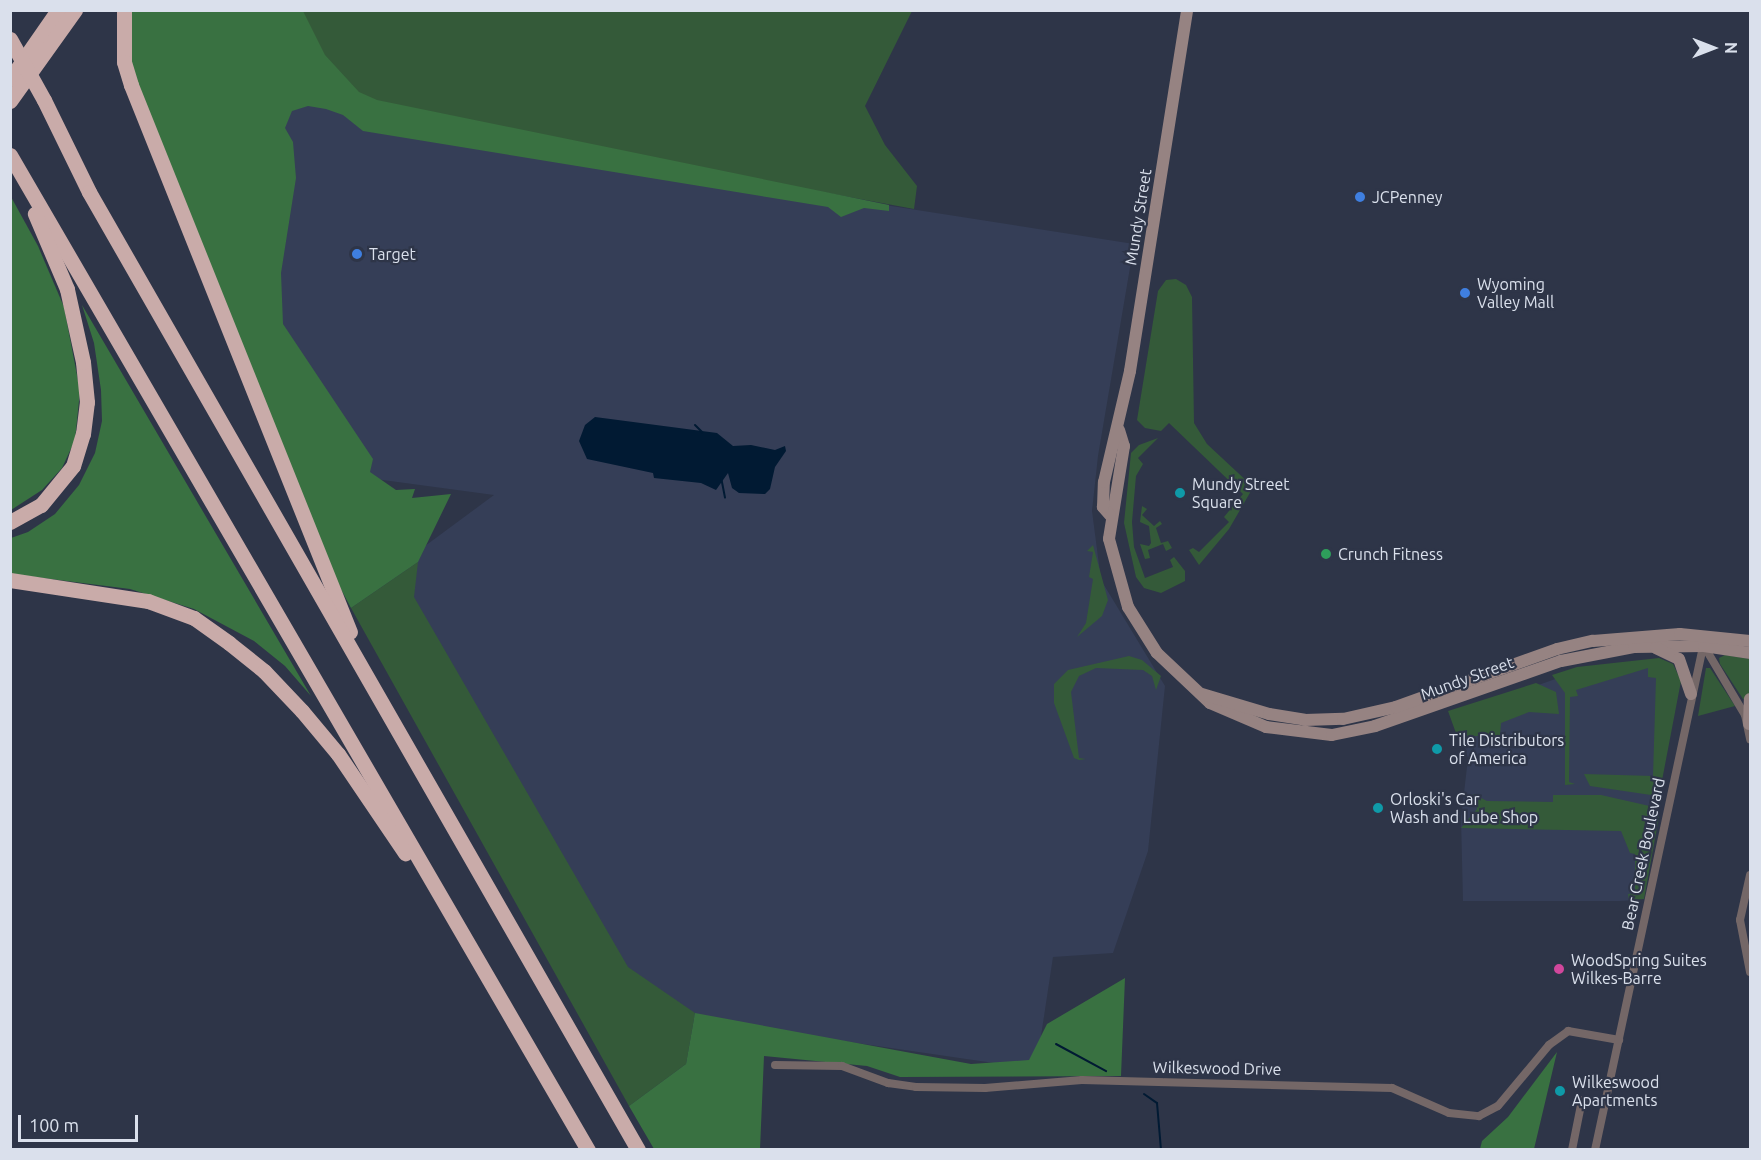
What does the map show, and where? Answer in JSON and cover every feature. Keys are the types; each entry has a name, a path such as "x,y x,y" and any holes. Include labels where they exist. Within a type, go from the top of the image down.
{"highway":[{"path":"10,79 58,10"},
{"path":"10,101 75,10"},
{"path":"124,10 124,62 131,85 224,325 374,690"},
{"path":"10,39 44,100 89,192 638,1149"},
{"path":"10,156 67,289 83,362 87,402 83,434 73,466 40,505 10,522"},
{"path":"10,156 588,1149"},
{"path":"10,580 148,601 194,618 264,671 338,754 542,1070"}],"main road":[{"name":"Mundy Street","path":"1187,10 1119,430 1110,448 1104,482 1103,507 1110,515 1109,539 1118,578 1138,627 1157,653 1210,703 1266,727 1332,735 1416,714 1561,661 1652,646 1703,641 1750,641"},
{"name":"Mundy Street","path":"1202,694 1269,714 1305,720 1342,719 1395,707 1557,649 1633,634 1703,641 1750,654"},
{"path":"1652,646 1679,659 1691,694"},
{"path":"1749,724 1750,699"}],"street":[{"name":"Bear Creek Boulevard","path":"1595,1149 1703,641"},
{"path":"1703,641 1749,724 1750,739"},
{"path":"1750,875 1740,920 1750,972"},
{"name":"Wilkeswood Drive","path":"775,1065 842,1066 888,1083 916,1087 985,1088 1082,1080 1392,1088 1449,1113 1479,1116 1498,1106 1549,1045 1568,1031 1619,1040"},
{"path":"1572,1149 1582,1100 1605,1104"}],"shaded area":[{"path":"284,99 872,203 1134,244 1098,456 1092,511 1101,580 1165,686 1148,851 1113,953 1053,957 1036,1069 692,1019 626,970 412,599 410,578 425,546 494,495 368,478 262,316"},
{"path":"595,417 717,433 733,446 751,445 775,450 785,446 786,451 775,467 770,489 765,494 739,493 732,488 728,473 716,490 701,483 654,478 653,473 587,459 579,441 585,425"},
{"path":"1644,662 1676,690 1642,892 1636,900 1463,901 1461,819 1468,758 1455,714 1564,676"}],"green space":[{"path":"131,11 303,11 325,55 359,92 377,100 889,205 889,211 864,208 841,217 828,207 363,131 343,115 326,109 308,106 292,111 285,128 293,142 296,178 281,273 283,324 373,459 370,472 396,490 415,489 412,498 451,494 418,562 351,608 335,578 135,80 130,56"},
{"path":"287,11 912,11 865,106 885,145 917,186 914,209 360,106"},
{"path":"10,195 38,246 64,307 80,391 75,440 62,468 42,490 11,510"},
{"path":"1176,279 1186,285 1192,297 1194,423 1207,444 1251,485 1251,491 1229,529 1199,565 1189,550 1193,548 1199,552 1229,522 1224,517 1243,494 1169,423 1161,431 1145,428 1137,420 1158,291 1166,280"},
{"path":"82,305 311,696 285,666 254,641 194,609 130,589 11,574 11,538 28,532 55,514 79,485 95,453 102,421 101,390 94,343"},
{"path":"1158,438 1138,458 1143,464 1136,476 1132,522 1134,547 1145,578 1173,567 1170,560 1174,557 1185,571 1185,581 1161,593 1144,588 1136,577 1124,523 1131,453 1139,445"},
{"path":"1142,506 1147,509 1142,515 1154,526 1160,521 1162,524 1156,528 1161,543 1168,541 1172,548 1166,551 1163,544 1148,550 1150,558 1145,559 1140,544 1149,546 1151,543 1149,526 1140,522"},
{"path":"1093,545 1108,600 1102,616 1077,637 1086,623 1093,579 1089,577 1093,552 1087,551"},
{"path":"418,562 414,597 628,967 695,1013 686,1064 629,1106 351,608"},
{"path":"1725,655 1750,659 1749,699 1743,699 1720,664 1719,658"},
{"path":"1129,656 1142,660 1161,676 1156,690 1152,676 1143,670 1096,668 1079,676 1071,692 1079,758 1086,759 1074,758 1054,703 1054,684 1068,670"},
{"path":"1659,658 1673,664 1681,681 1660,791 1651,795 1590,786 1584,774 1653,776 1656,678 1648,677 1648,668 1576,690 1578,696 1570,697 1569,782 1575,784 1565,785 1565,693 1552,675 1577,667"},
{"path":"1706,668 1710,668 1735,706 1698,716"},
{"path":"1536,683 1556,692 1559,714 1529,712 1501,723 1500,736 1457,736 1448,711"},
{"path":"1473,794 1487,801 1553,802 1553,795 1601,795 1654,807 1659,817 1644,899 1629,900 1628,894 1635,893 1635,854 1630,853 1621,831 1461,828 1477,809"},
{"path":"1125,978 1121,1076 900,1077 867,1066 764,1056 760,1149 654,1149 629,1106 686,1064 695,1013 971,1064 1029,1060 1047,1024"},
{"path":"1557,1052 1534,1149 1480,1149 1482,1141 1508,1117"}],"waterway":[{"path":"695,425 702,432"},
{"path":"721,477 725,498"},
{"path":"1056,1044 1106,1071"},
{"path":"1144,1094 1157,1103 1161,1150"}],"place":[{"name":"JCPenney","path":"1360,197"},
{"name":"Target","path":"357,254"},
{"name":"Wyoming Valley Mall","path":"1465,293"},
{"name":"Mundy Street Square","path":"1180,493"},
{"name":"Crunch Fitness","path":"1326,554"},
{"name":"Tile Distributors of America","path":"1437,749"},
{"name":"Orloski's Car Wash and Lube Shop","path":"1378,808"},
{"name":"WoodSpring Suites Wilkes-Barre","path":"1559,969"},
{"name":"Wilkeswood Apartments","path":"1560,1091"}]}
